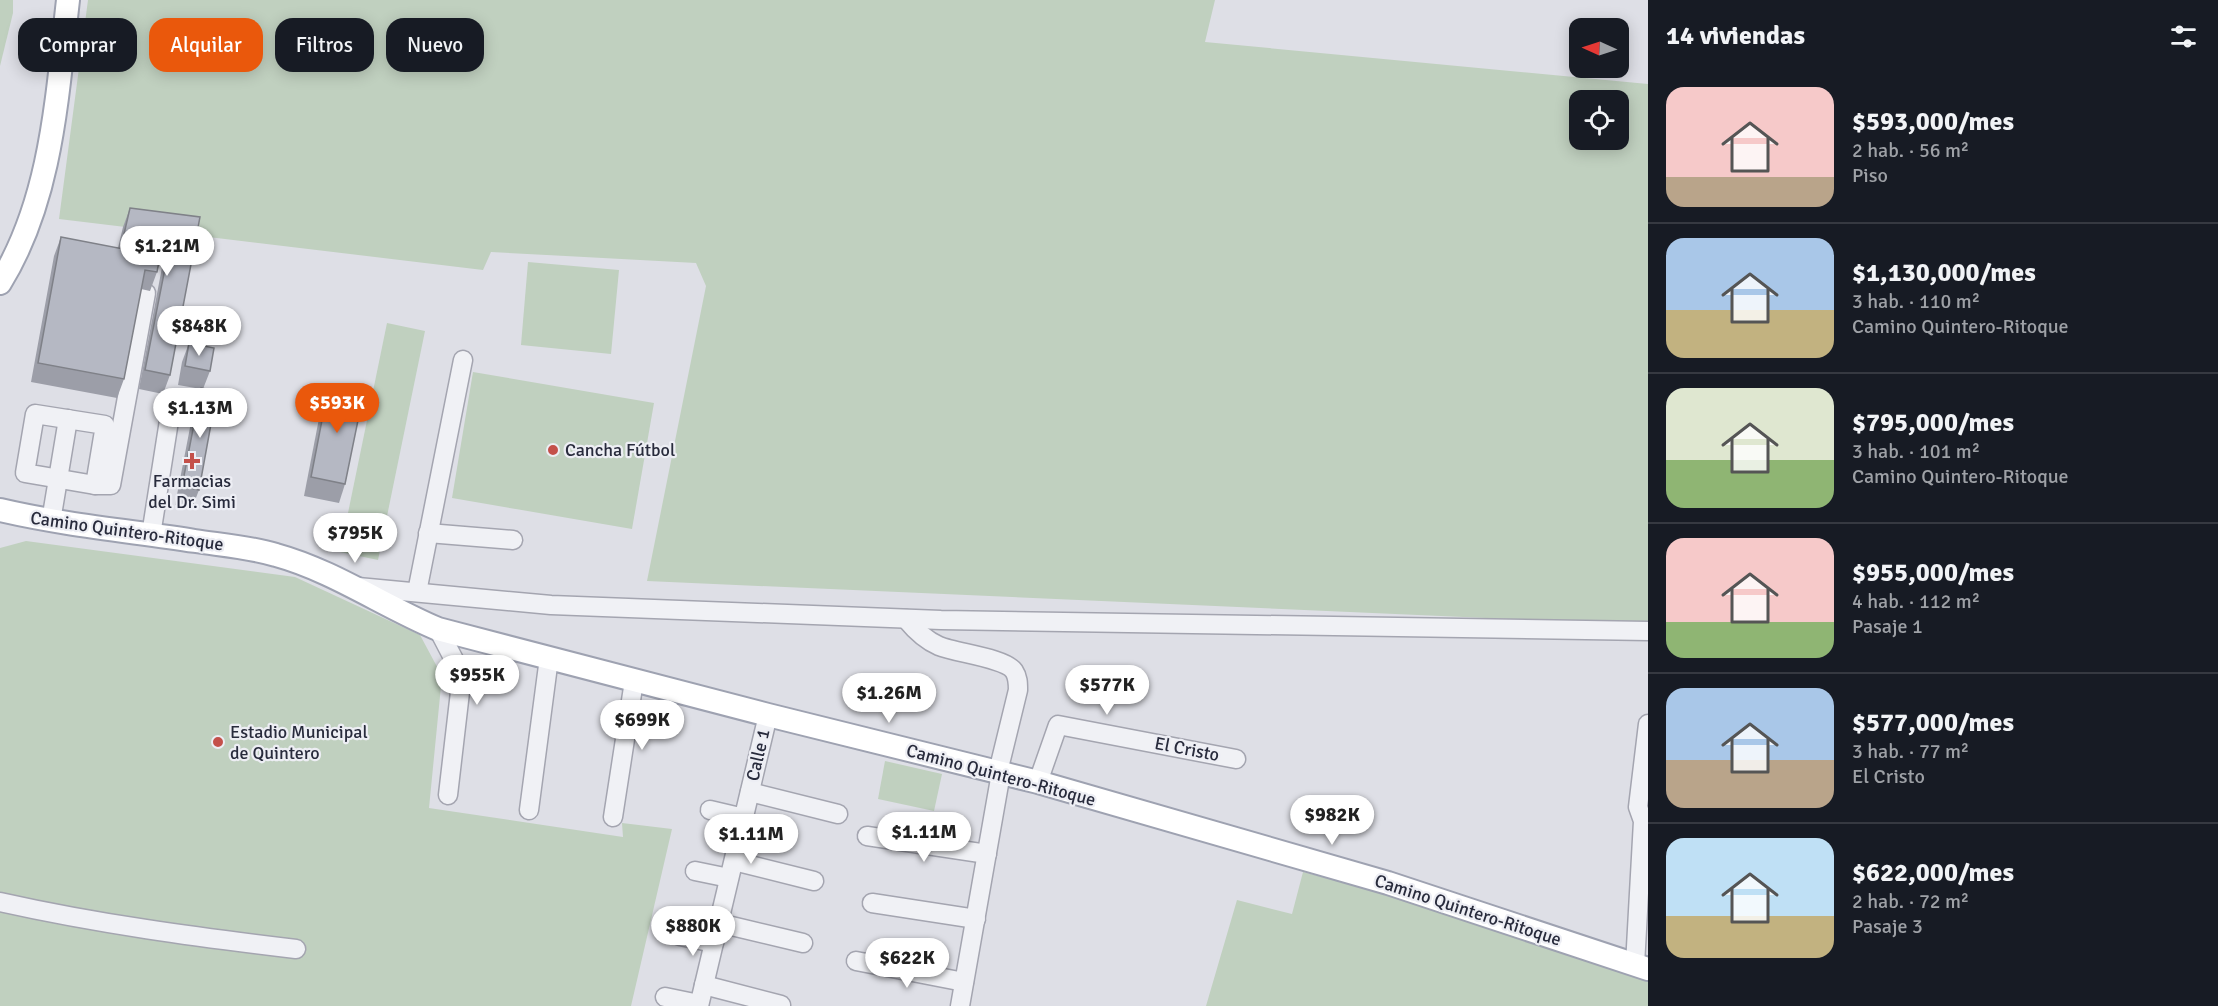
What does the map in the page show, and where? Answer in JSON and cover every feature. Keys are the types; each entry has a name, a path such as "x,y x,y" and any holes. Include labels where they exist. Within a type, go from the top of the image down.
{"main road":[{"path":"0,283 27,228 44,176 68,0"},
{"name":"Camino Quintero-Ritoque","path":"0,510 51,521 254,549 315,568 356,587 399,612 438,629 634,681 1038,782 1388,883 1642,967"},
{"path":"24,531 42,530 51,521"},
{"name":"Camino Quintero-Ritoque","path":"0,523 24,531 96,541 149,546 254,549"}],"street":[{"path":"95,485 105,425 35,414 25,473 95,485 111,485 146,293"},
{"path":"417,592 463,360"},
{"path":"152,535 171,408"},
{"path":"51,521 68,419"},
{"path":"428,533 513,540"},
{"path":"356,587 551,605 906,619 1648,631"},
{"path":"906,619 921,635 938,646 990,659 1013,669 1018,690 999,772 960,1006"},
{"path":"438,629 462,675 448,795"},
{"path":"529,810 549,658"},
{"path":"613,817 634,681"},
{"name":"Calle 1","path":"699,1005 768,715"},
{"path":"1642,967 1643,820 1638,807 1648,724"},
{"name":"El Cristo","path":"1038,782 1058,725 1236,759"},
{"path":"750,792 838,814"},
{"path":"710,810 744,818"},
{"path":"867,836 987,854"},
{"path":"695,871 731,870 814,881"},
{"path":"0,902 57,915 145,930 296,949"},
{"path":"872,903 976,919"},
{"path":"719,923 803,943"},
{"path":"680,936 714,943"},
{"path":"856,961 964,981"},
{"path":"704,985 781,1005"},
{"path":"665,997 699,1005"}],"green space":[{"path":"0,0 13,0 13,13 0,66"},
{"path":"88,0 1215,0 1205,42 1648,84 1648,625 647,581 706,286 696,263 491,252 483,270 59,219 78,72 137,72 137,18 86,18"},
{"path":"528,262 619,270 611,354 521,345"},
{"path":"387,323 425,331 378,560 340,552"},
{"name":"Cancha Fútbol","path":"473,372 654,403 632,529 452,498"},
{"name":"Estadio Municipal de Quintero","path":"26,541 295,577 420,635 442,676 429,808 623,837 622,823 672,829 631,1006 0,1006 0,548"},
{"path":"885,761 942,774 934,811 878,799"},
{"path":"1303,872 1379,892 1648,975 1648,1006 1206,1006 1237,900 1292,914"}],"building":[{"path":"130,208 200,217 170,375 145,370 170,243 124,234"},
{"path":"61,237 160,256 157,272 145,270 124,379 38,363"},
{"path":"189,343 214,348 210,371 185,366"},
{"path":"329,384 364,391 345,484 311,477"},
{"path":"201,388 217,391 199,490 182,486"}],"place":[{"name":"Cancha Fútbol","path":"553,450"},
{"name":"Farmacias del Dr. Simi","path":"192,461"},
{"name":"Estadio Municipal de Quintero","path":"218,742"}]}
